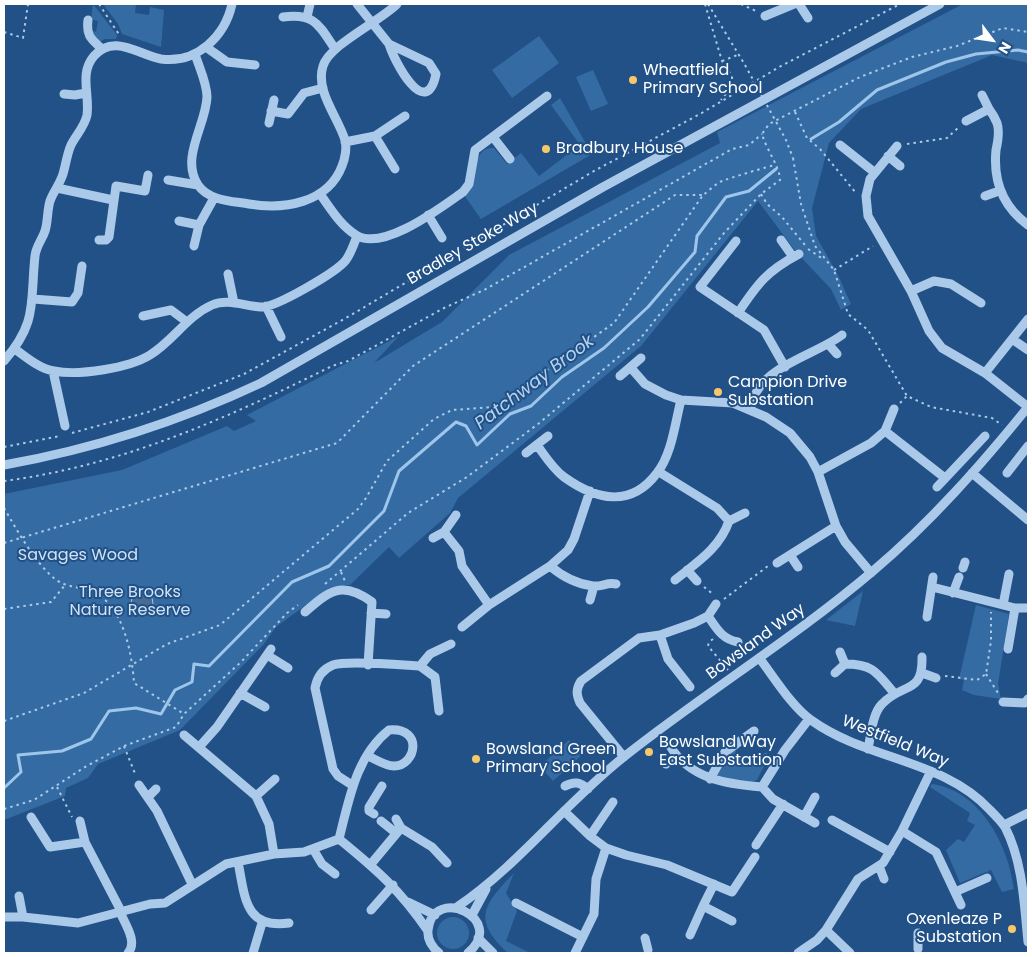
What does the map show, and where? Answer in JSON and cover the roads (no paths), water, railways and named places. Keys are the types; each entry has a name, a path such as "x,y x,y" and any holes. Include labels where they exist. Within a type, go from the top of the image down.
{"street":[{"path":"4,362 15,349 26,329 33,299 35,254 45,232 50,201 57,188 71,145 87,115 86,78 89,65 94,56 102,49 112,45 123,46 162,59 195,54 206,48 224,27 232,4"},
{"path":"307,17 310,4"},
{"path":"357,4 388,44 392,55 412,87 418,91 426,91 434,84 436,74 429,63 388,44"},
{"path":"195,54 206,86 207,97 194,151 193,173 198,185 214,198 261,206 288,206 320,194 332,184 340,172 345,159 345,142 323,88 323,65 335,48 372,25 397,4"},
{"path":"764,16 794,4"},
{"path":"799,4 808,18"},
{"name":"Bradley Stoke Way","path":"4,465 87,448 151,429 261,383 603,187 940,4"},
{"path":"283,18 307,17 318,23 335,48"},
{"path":"88,20 86,33 102,49"},
{"path":"206,48 227,62 254,65"},
{"path":"271,111 288,114 304,93 323,88"},
{"path":"64,94 86,93"},
{"path":"982,95 997,123 999,133 994,168 999,191 1006,204 1028,225"},
{"path":"320,194 341,223 358,236 376,238 392,236 463,192 469,184 475,150 547,96"},
{"path":"269,123 274,100"},
{"path":"966,120 989,109"},
{"path":"345,142 376,136 405,116"},
{"path":"376,136 395,169"},
{"path":"493,137 510,159"},
{"path":"840,145 874,172"},
{"path":"897,146 874,172 866,196 868,216 910,291 929,331 942,348 985,373 1028,407"},
{"path":"888,156 900,166"},
{"path":"100,240 106,240 109,237 116,186 145,191 148,175"},
{"path":"168,180 198,185"},
{"path":"57,188 114,200"},
{"path":"985,196 999,191"},
{"path":"194,246 202,221 214,198"},
{"path":"428,215 442,238"},
{"path":"179,221 202,221"},
{"path":"15,349 53,371 67,373 90,371 130,363 150,355 187,322 214,304 234,303 266,306 327,277 345,261 358,236"},
{"path":"738,313 771,270 796,256 781,240"},
{"path":"873,246 882,240"},
{"path":"736,241 700,287 768,334 774,349 785,367"},
{"path":"33,299 72,302 78,293 82,266"},
{"path":"228,274 234,303"},
{"path":"910,291 934,280 951,284 981,303"},
{"path":"266,306 281,337"},
{"path":"143,316 171,310 187,322"},
{"path":"985,373 1028,320"},
{"path":"750,410 756,391 764,381 785,367 829,345 842,335"},
{"path":"1012,339 1028,350"},
{"path":"829,345 837,354"},
{"path":"620,376 641,358"},
{"path":"631,368 646,384 666,395 681,400 733,404 766,417 790,433 810,457 818,472 836,526 845,542 872,573"},
{"path":"53,371 66,431"},
{"path":"536,445 563,476 590,490 612,498 625,498 636,493 659,472 668,449 681,400"},
{"name":"Bowsland Way","path":"435,915 449,908 457,908 487,887 564,811 624,757 734,678 872,573 926,522 972,473 1028,407"},
{"path":"818,472 871,443 885,431 894,409"},
{"path":"885,431 946,478"},
{"path":"526,453 548,436"},
{"path":"937,487 986,436"},
{"path":"1007,473 1028,446"},
{"path":"659,472 717,508 729,521"},
{"path":"972,473 1028,518"},
{"path":"462,627 489,605 550,566 572,544 590,490"},
{"path":"675,580 711,550 723,535 729,521 744,513"},
{"path":"434,538 444,532 456,515"},
{"path":"777,563 836,526"},
{"path":"444,532 458,551 462,566 489,605"},
{"path":"790,555 798,567"},
{"path":"550,566 566,579 594,586 605,583 616,584"},
{"path":"687,570 697,581"},
{"path":"1003,605 1009,574"},
{"path":"927,617 933,576"},
{"path":"953,593 959,577"},
{"path":"590,600 594,586"},
{"path":"932,587 1015,608 1028,608"},
{"path":"305,612 328,592 354,591 372,602 368,665"},
{"path":"624,757 580,703 576,695 577,686 581,681 639,638 660,635 708,616 716,604"},
{"path":"1008,649 1015,608"},
{"path":"371,613 386,614"},
{"path":"708,616 719,633 727,640 738,642"},
{"path":"660,635 668,659 690,687"},
{"path":"420,666 430,654 451,644"},
{"path":"200,746 217,727 269,652 288,668"},
{"path":"840,652 845,664"},
{"path":"868,750 879,708 895,694 916,683 922,674 922,657"},
{"name":"Westfield Way","path":"760,658 809,719 839,737 868,750 932,771 981,801 1004,825 1020,870 1025,896 1028,942"},
{"path":"835,673 845,664 862,664 870,667 895,694"},
{"path":"352,786 338,776 333,769 315,688 321,672 334,665 420,666 435,677 439,710"},
{"path":"922,674 936,678"},
{"path":"240,692 265,707"},
{"path":"1003,702 1027,704"},
{"path":"762,787 785,750 809,719"},
{"path":"340,839 352,786 373,746 389,730 399,729 408,732 411,737 413,747 409,758 397,766 391,766 368,756"},
{"path":"710,779 725,752 754,731"},
{"path":"184,734 256,796 269,824 274,854"},
{"path":"670,746 684,764 710,779 729,784 762,787 773,799 815,823"},
{"path":"666,764 676,756"},
{"path":"798,953 817,940 826,930 858,879 879,866 890,852 932,771"},
{"path":"256,796 275,779"},
{"path":"565,786 572,782 579,783 588,789"},
{"path":"139,785 148,796 192,884"},
{"path":"374,814 369,810 369,807 382,786"},
{"path":"148,796 156,789"},
{"path":"804,817 816,797"},
{"path":"590,836 613,802"},
{"path":"756,845 783,804"},
{"path":"564,811 590,836 606,848 667,865 732,892 755,857"},
{"path":"1004,825 1028,813"},
{"path":"31,817 50,847 85,842"},
{"path":"381,820 432,847 447,863"},
{"path":"396,820 399,831"},
{"path":"832,820 890,852"},
{"path":"80,821 85,842 121,911 132,940 132,946 128,953"},
{"path":"371,864 399,831"},
{"path":"902,831 936,852 961,905"},
{"path":"4,917 23,917 78,923 150,904 166,903 220,867 274,854 304,852 340,839"},
{"path":"340,839 371,864 408,902 428,932 431,950 439,953"},
{"path":"575,953 594,914 596,879 606,848"},
{"path":"313,849 322,864 334,874"},
{"path":"238,862 248,903 254,916 262,923 288,924"},
{"path":"879,866 884,879"},
{"path":"955,892 987,878"},
{"path":"690,935 714,884"},
{"path":"371,910 393,885"},
{"name":"Bowsland Way","path":"472,915 487,887"},
{"path":"19,896 23,917"},
{"path":"408,902 435,915 428,932"},
{"path":"516,903 583,937"},
{"path":"704,906 732,921"},
{"path":"457,908 472,915 476,922 478,938 493,953"},
{"path":"253,953 262,923"},
{"path":"826,930 850,953"},
{"path":"918,933 918,949"},
{"path":"468,953 478,938"},
{"path":"644,938 648,950"}],"waterway":[{"name":"Patchway Brook","path":"811,139 839,122 877,90 946,62 976,54 1018,50 1028,52"},
{"name":"Patchway Brook","path":"4,788 21,772 18,755 62,751 91,739 109,711 136,708 161,714 175,690 192,682 194,664 209,666 292,582 329,566 384,511 399,471 456,422 466,426 477,445 510,414 531,406 562,377 604,348 648,307 695,252 697,236 726,197 749,191 776,169"}],"place":[{"name":"Wheatfield Primary School","path":"633,80"},
{"name":"Bradbury House","path":"546,149"},
{"name":"Campion Drive Substation","path":"718,392"},
{"name":"Bowsland Way East Substation","path":"649,752"},
{"name":"Bowsland Green Primary School","path":"476,759"},
{"name":"Oxenleaze P Substation","path":"1012,929"}],"park label":[{"name":"Savages Wood","path":"78,556"},
{"name":"Three Brooks Nature Reserve","path":"130,602"}]}
